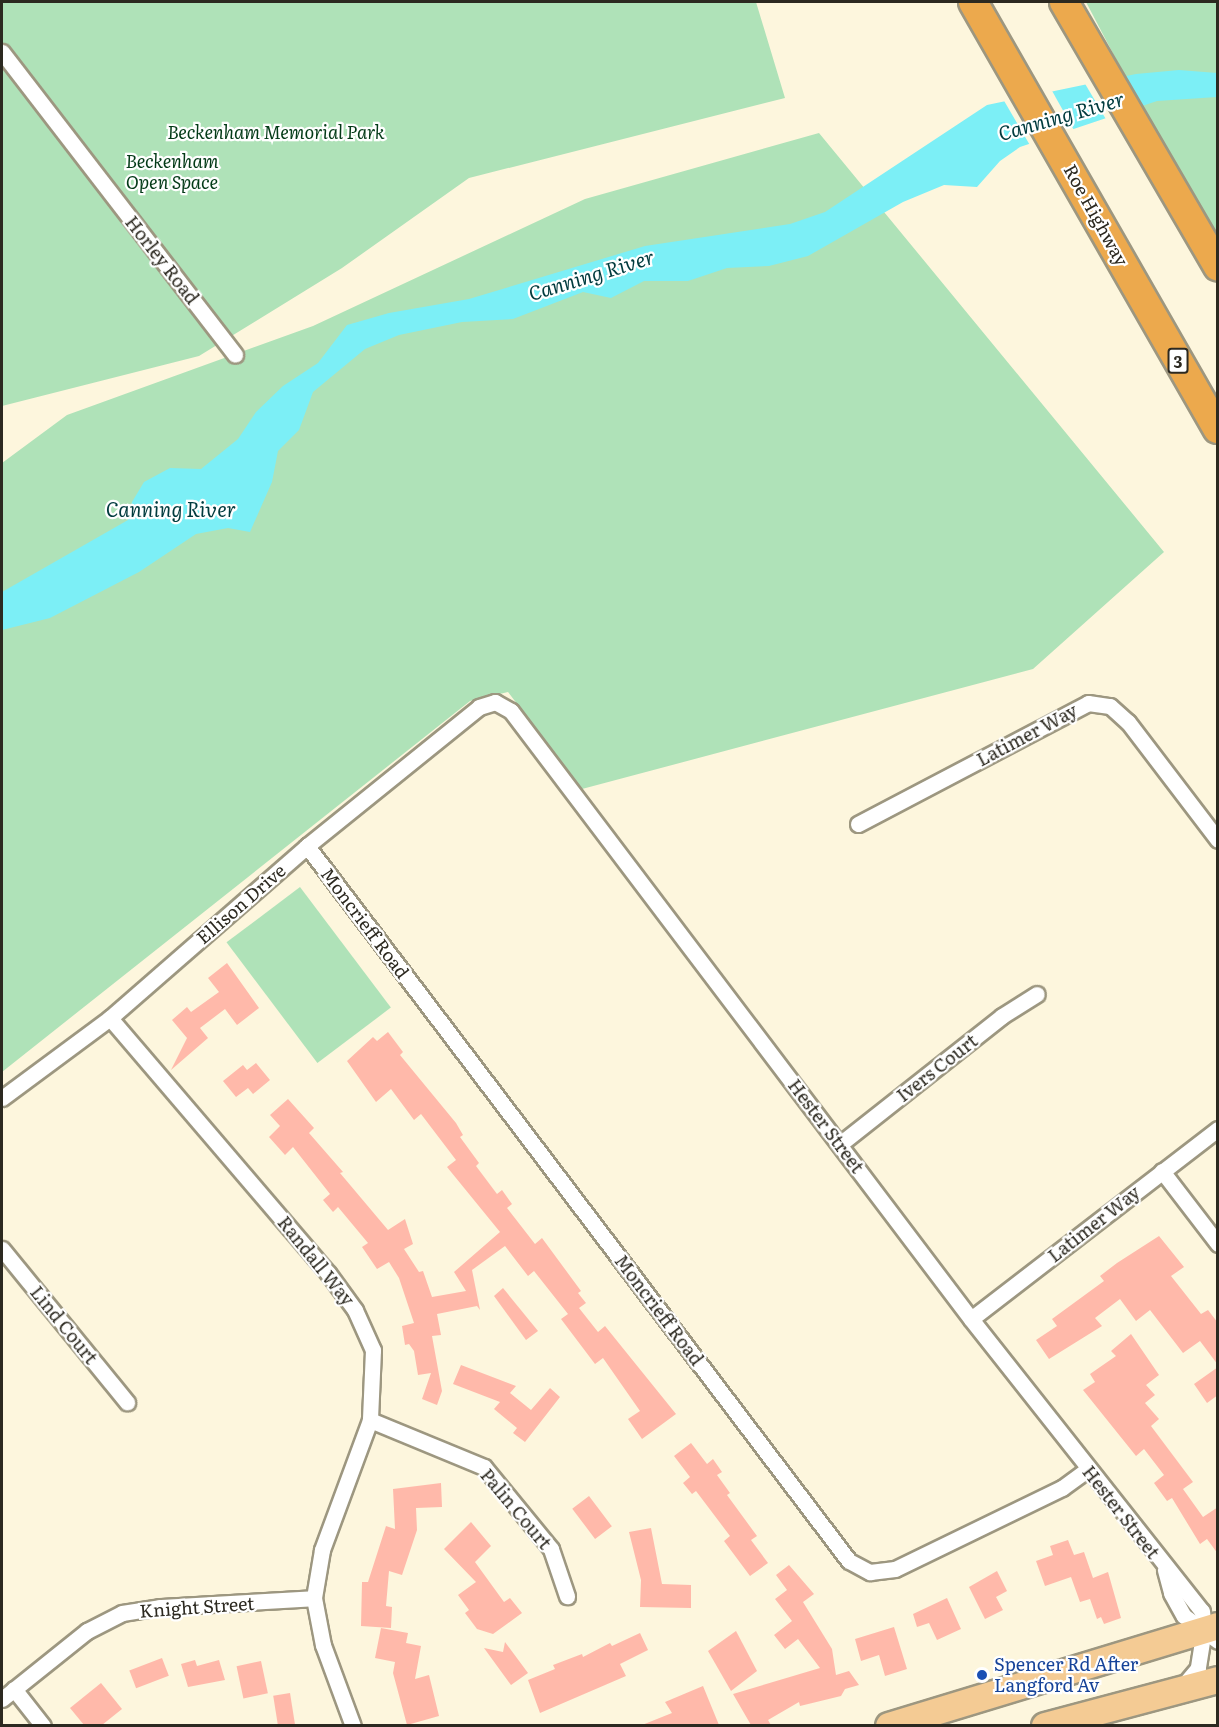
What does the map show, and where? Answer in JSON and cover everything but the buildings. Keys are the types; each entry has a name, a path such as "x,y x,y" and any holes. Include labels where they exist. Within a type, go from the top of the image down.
{"highway":[{"name":"Roe Highway","path":"974,2 1218,429"},
{"path":"1064,2 1218,267"}],"main road":[{"path":"890,1725 1213,1632"},
{"path":"1057,1724 1218,1680"}],"street":[{"name":"Horley Road","path":"2,52 235,354"},
{"name":"Hester Street","path":"479,706 495,702 511,711 971,1319 1164,1567 1202,1611 1213,1632 1198,1668 1178,1692"},
{"name":"Latimer Way","path":"858,824 1088,703 1110,705 1128,722 1218,840"},
{"name":"Ellison Drive","path":"2,1098 110,1018 307,846 479,706"},
{"name":"Moncrieff Road","path":"307,846 849,1560 870,1572 895,1569 1062,1488 1088,1469"},
{"name":"Ivers Court","path":"840,1144 1002,1016 1037,994"},
{"name":"Randall Way","path":"110,1018 328,1273 355,1310 373,1350 370,1420 322,1550 314,1598 323,1645 353,1725"},
{"name":"Latimer Way","path":"971,1319 1218,1129"},
{"path":"1162,1171 1218,1244"},
{"name":"Lind Court","path":"2,1249 127,1402"},
{"name":"Palin Court","path":"370,1420 484,1467 551,1549 567,1596"},
{"name":"Knight Street","path":"2,1699 87,1631 122,1613 160,1607 314,1598"},
{"path":"14,1689 44,1725"}],"green space":[{"name":"Beckenham Open Space","path":"2,2 756,2 785,98 469,178 342,268 199,356 2,406"},
{"path":"1086,2 1217,2 1217,235 1118,63"},
{"path":"819,133 1164,552 1033,669 582,789 508,692 470,701 2,1072 2,463 67,415 313,326 585,199"},
{"path":"300,887 391,1008 317,1063 227,942"}],"water":[{"name":"Canning River","path":"1179,70 1217,73 1217,97 1157,101 1020,147 1000,161 977,187 944,185 903,202 808,256 769,266 727,268 688,281 644,281 611,298 583,292 513,319 462,322 399,335 365,349 313,392 299,430 278,451 272,482 250,532 228,528 196,534 139,572 50,618 2,630 2,592 128,520 132,502 144,482 170,468 201,469 238,439 256,412 283,386 318,363 347,325 389,313 469,299 645,246 790,224 825,212 987,105 1136,74"}],"pier":[{"path":"1123,73 1143,109 1107,121 1084,82"},
{"path":"1051,89 1075,132 1031,147 1003,99"}],"place":[{"name":"Spencer Rd After Langford Av","path":"982,1675"}],"park label":[{"name":"Beckenham Memorial Park","path":"276,132"}]}
